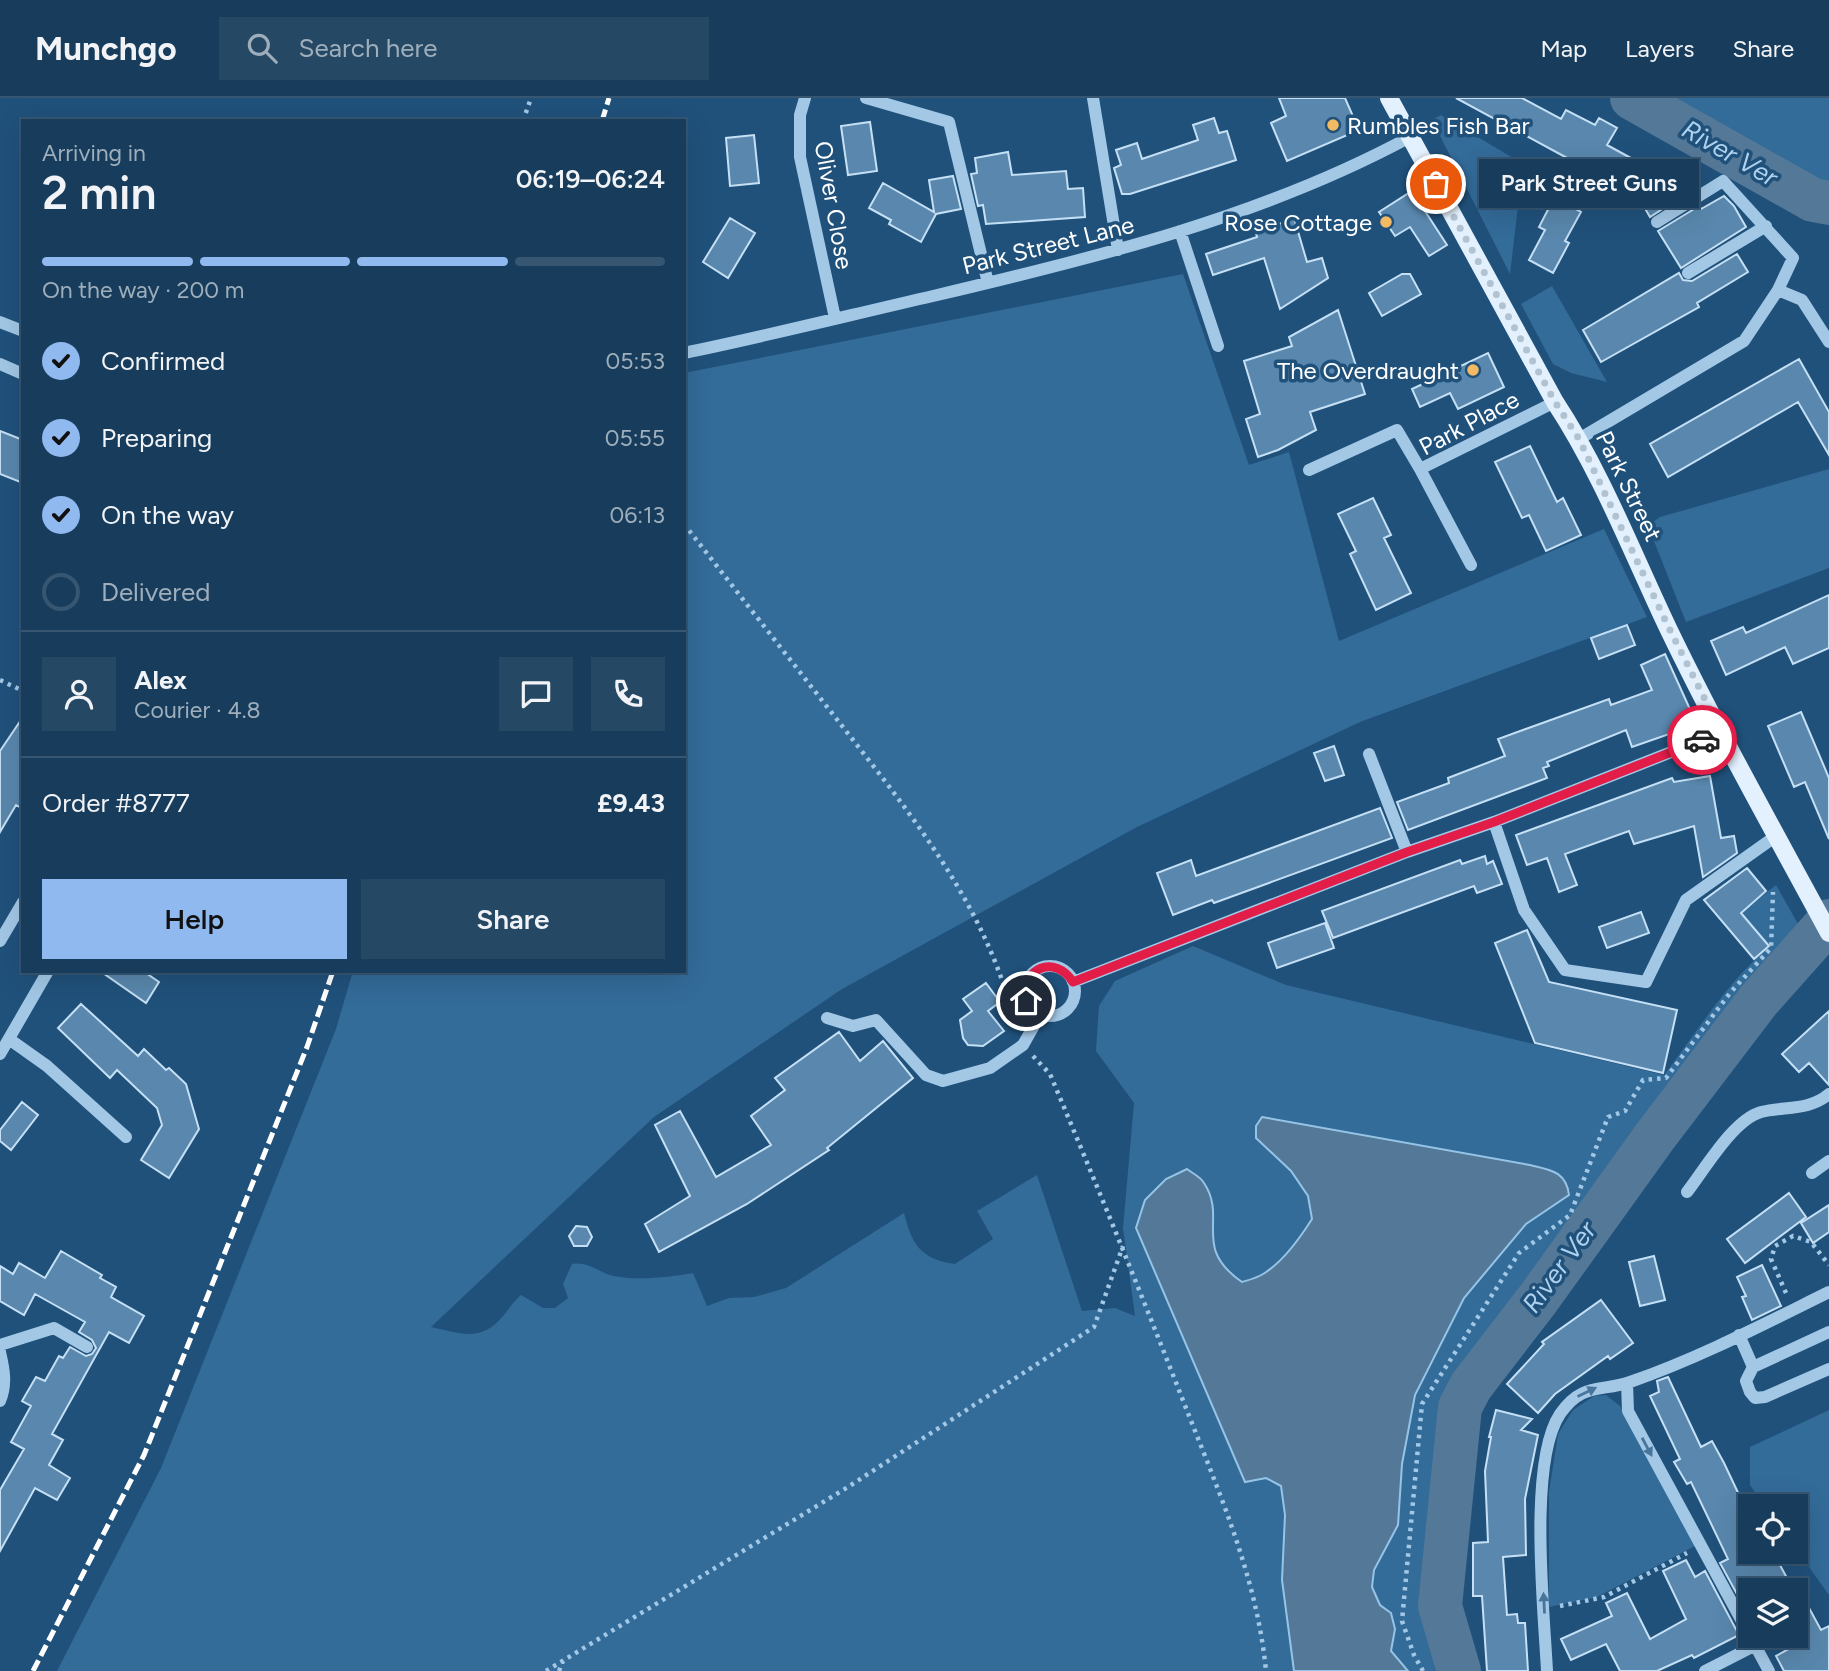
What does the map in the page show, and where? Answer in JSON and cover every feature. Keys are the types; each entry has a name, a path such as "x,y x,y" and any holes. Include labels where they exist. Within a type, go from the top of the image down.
{"main road":[{"name":"Park Street","path":"1389,98 1555,402 1579,439 1722,733 1829,933"}],"street":[{"name":"Oliver Close","path":"805,98 800,115 800,157 835,318"},
{"path":"866,98 949,122 988,283"},
{"path":"1093,98 1118,250"},
{"name":"Park Street Lane","path":"686,353 1118,250 1180,231 1321,179 1410,137"},
{"path":"1579,439 1744,341 1778,290 1793,258 1723,181 1657,222"},
{"path":"1688,273 1766,226"},
{"path":"1180,231 1218,346"},
{"path":"1778,290 1802,300 1829,342"},
{"path":"0,322 21,330"},
{"path":"0,364 21,373"},
{"name":"Park Place","path":"1471,565 1420,468 1555,402"},
{"path":"1309,470 1397,430 1420,468"},
{"path":"1073,982 1722,733"},
{"path":"1370,754 1407,852"},
{"path":"1494,822 1524,909 1565,970 1646,982 1686,900 1776,836"},
{"path":"0,941 21,905"},
{"path":"1041,968 1060,968 1073,982 1073,1001 1059,1015 1040,1015 1026,1001 1027,981 1032,973 1041,968"},
{"path":"0,1054 47,973"},
{"path":"827,1017 853,1026 876,1020 926,1075 943,1081 990,1068 1023,1045 1040,1015"},
{"path":"9,1039 47,1066 126,1137"},
{"path":"1687,1192 1737,1127 1760,1112 1799,1109 1829,1094"},
{"path":"1812,1173 1829,1161"},
{"path":"1547,1671 1541,1548 1542,1487 1549,1435 1561,1412 1581,1393 1596,1387 1627,1383 1740,1335 1829,1292"},
{"path":"0,1345 54,1328 87,1347"},
{"path":"1829,1332 1753,1367 1746,1381 1749,1392 1755,1398 1765,1397 1829,1369"},
{"path":"1740,1335 1753,1367"},
{"path":"0,1352 5,1376 4,1392 0,1401"},
{"path":"1627,1383 1629,1411 1738,1616"},
{"path":"1705,1671 1750,1648"},
{"path":"1755,1648 1769,1671"}],"path":[{"path":"524,119 531,98"},
{"path":"686,527 909,814 974,914 1006,989 1017,1035 1049,1074 1123,1246 1236,1535 1262,1637 1266,1671"},
{"path":"0,680 21,690"},
{"path":"1423,1671 1414,1655 1402,1621 1422,1404 1519,1252 1570,1215 1608,1117 1625,1111 1643,1080 1666,1078 1730,993 1771,948 1773,892"},
{"path":"1793,1310 1771,1259 1775,1246 1793,1236 1811,1242 1829,1265"},
{"path":"546,1671 848,1487 1094,1326 1123,1246"},
{"path":"1544,1609 1604,1597 1700,1546"},
{"path":"559,1671 564,1660"}],"shaded area":[{"path":"1659,98 1829,98 1829,191 1761,162"},
{"path":"1441,115 1523,164 1510,274 1432,120"},
{"path":"1183,274 1249,465 1289,452 1339,641 1604,529 1647,617 1360,722 1137,827 842,989 654,1117 431,1327 470,1334 487,1330 521,1295 543,1308 555,1308 568,1298 563,1284 572,1264 584,1264 609,1274 633,1278 693,1273 707,1306 729,1298 754,1297 786,1288 904,1213 911,1234 920,1249 943,1262 955,1264 993,1239 977,1211 1037,1175 1082,1311 1115,1308 1135,1316 1123,1228 1134,1103 1096,1051 1099,1006 1115,981 1193,946 1286,985 1664,1075 1726,992 1769,947 1741,913 1776,885 1806,938 1760,987 1679,1086 1451,1394 1435,1601 1438,1632 1448,1671 1408,1671 1391,1651 1395,1629 1379,1605 1372,1588 1374,1570 1398,1525 1402,1464 1415,1395 1464,1298 1526,1224 1569,1195 1530,1165 1263,1117 1256,1138 1291,1171 1309,1196 1312,1219 1298,1240 1262,1275 1242,1282 1227,1271 1213,1250 1211,1202 1204,1182 1187,1169 1245,1482 1266,1478 1281,1486 1285,1515 1282,1580 1294,1671 57,1671 161,1468 336,1029 352,973 686,973 686,373"},
{"path":"1552,286 1607,382 1571,373 1553,364 1521,304"},
{"path":"1829,469 1829,568 1686,622 1648,526 1660,517"},
{"path":"1262,1117 1544,1168 1561,1176 1567,1187 1569,1195 1526,1224 1464,1298 1415,1395 1402,1464 1398,1525 1374,1570 1372,1587 1380,1605 1391,1613 1395,1629 1391,1651 1408,1671 1294,1671 1282,1580 1285,1515 1281,1486 1266,1478 1245,1482 1136,1228 1145,1200 1166,1179 1187,1169 1203,1181 1210,1196 1214,1245 1218,1257 1227,1269 1242,1282 1261,1275 1277,1263 1312,1219 1308,1196 1291,1171 1256,1138 1256,1126"},
{"path":"1606,1395 1620,1406 1695,1546 1597,1597 1549,1607 1549,1492 1558,1434 1573,1410 1594,1396"},
{"path":"1829,1410 1829,1595 1807,1564 1808,1494 1756,1494 1750,1485 1750,1447"}],"building":[{"path":"1279,98 1345,98 1359,130 1287,161 1271,123 1286,116"},
{"path":"1456,98 1522,98 1561,119 1566,110 1595,125 1599,118 1617,128 1607,145 1673,181 1681,176 1690,191 1650,217 1640,200 1653,193 1599,163 1574,208 1581,212 1565,241 1569,243 1553,273 1529,260 1545,230 1539,227 1554,198 1549,195 1569,159"},
{"path":"1214,118 1219,133 1227,131 1236,160 1130,194 1122,194 1114,168 1121,165 1116,150 1137,143 1142,159 1198,140 1193,125"},
{"path":"870,122 877,171 848,175 841,126"},
{"path":"754,135 759,183 730,186 726,138"},
{"path":"1008,152 1012,175 1066,171 1068,189 1083,188 1085,217 986,224 983,205 978,206 971,174 977,173 975,158"},
{"path":"953,176 961,209 936,214 921,242 889,224 891,220 869,208 883,183 934,212 929,180"},
{"path":"1412,191 1447,245 1429,256 1410,227 1395,236 1379,212"},
{"path":"1724,196 1734,206 1746,227 1681,268 1658,231 1699,206 1701,209"},
{"path":"730,218 755,233 728,278 703,262"},
{"path":"1294,218 1307,262 1322,258 1328,278 1280,309 1264,258 1213,275 1206,254 1257,237 1256,233"},
{"path":"1737,254 1748,272 1697,303 1699,307 1601,362 1583,330 1679,273 1683,280 1692,281"},
{"path":"1402,274 1410,274 1421,294 1382,316 1369,293"},
{"path":"1338,310 1365,394 1310,412 1316,430 1258,457 1246,419 1260,414 1244,361 1292,346 1289,337"},
{"name":"The Overdraught","path":"1488,353 1504,387 1458,409 1450,393 1420,407 1412,389"},
{"path":"1799,359 1829,412 1829,455 1798,402 1668,477 1650,444"},
{"path":"0,431 21,439 21,482 0,474"},
{"path":"1530,446 1557,502 1563,498 1581,535 1546,551 1529,515 1522,518 1495,462"},
{"path":"1373,498 1391,535 1384,538 1411,593 1376,610 1350,554 1356,551 1338,514"},
{"path":"1829,595 1829,648 1793,664 1785,647 1726,675 1711,641 1743,627 1746,633"},
{"path":"1627,625 1635,645 1599,659 1591,638"},
{"path":"1665,654 1698,727 1674,738 1672,733 1632,747 1626,730 1547,762 1549,766 1543,768 1547,778 1408,830 1397,802 1449,783 1448,778 1505,756 1498,739 1609,699 1611,705 1652,690 1641,665"},
{"path":"1801,712 1829,778 1829,839 1805,782 1794,787 1768,726"},
{"path":"21,720 21,808 16,805 0,832 0,751"},
{"path":"1334,746 1344,775 1325,781 1314,753"},
{"path":"1710,776 1721,838 1734,836 1737,853 1703,877 1694,826 1634,844 1629,831 1565,854 1577,885 1559,892 1547,858 1527,865 1516,835 1672,778 1674,782"},
{"path":"1380,808 1392,838 1214,903 1212,900 1173,915 1157,873 1191,860 1196,876"},
{"path":"1485,856 1487,864 1493,861 1502,884 1477,893 1474,886 1333,938 1322,911 1460,860 1462,864"},
{"path":"1747,868 1766,891 1741,913 1769,946 1754,959 1704,900"},
{"path":"1641,912 1649,933 1607,948 1599,927"},
{"path":"1325,923 1334,948 1277,968 1268,943"},
{"path":"1527,930 1549,982 1677,1010 1663,1073 1535,1043 1495,943"},
{"path":"103,973 146,973 159,982 146,1003"},
{"path":"986,983 1000,1002 988,1011 1004,1031 983,1046 968,1045 963,1038 960,1020 972,1011 963,999"},
{"path":"81,1004 138,1056 144,1049 186,1084 199,1129 169,1178 141,1160 162,1125 157,1108 117,1070 110,1078 58,1028"},
{"path":"1829,1011 1829,1085 1809,1063 1799,1072 1782,1054"},
{"path":"839,1032 860,1061 883,1041 913,1078 827,1148 829,1150 747,1204 659,1252 645,1224 690,1196 655,1125 680,1111 716,1177 771,1145 751,1116 785,1090 775,1078"},
{"path":"22,1102 38,1115 11,1150 0,1141 0,1130"},
{"path":"1789,1193 1806,1217 1745,1263 1727,1239"},
{"path":"1829,1205 1829,1232 1813,1243 1801,1223"},
{"path":"576,1226 587,1227 592,1237 587,1246 574,1246 569,1236"},
{"path":"61,1251 102,1275 100,1278 116,1287 111,1297 144,1316 129,1343 109,1332 52,1434 63,1440 49,1465 70,1478 57,1500 35,1488 0,1551 0,1490 24,1449 11,1442 31,1406 22,1401 36,1377 45,1381 59,1356 63,1358 70,1347 86,1356 92,1354 96,1348 92,1340 79,1332 85,1322 35,1294 24,1315 0,1301 0,1266 13,1274 19,1263 45,1278"},
{"path":"1654,1256 1665,1300 1640,1306 1629,1262"},
{"path":"1762,1265 1781,1306 1752,1320 1742,1297 1746,1296 1737,1277"},
{"path":"1601,1300 1633,1343 1610,1359 1608,1356 1555,1394 1538,1413 1507,1384 1544,1344 1542,1342"},
{"path":"1668,1377 1701,1447 1712,1441 1739,1494 1738,1564 1779,1564 1787,1578 1738,1578 1738,1596 1720,1563 1728,1559 1691,1482 1687,1484 1674,1462 1680,1459 1650,1396 1659,1392 1657,1381"},
{"path":"1496,1410 1532,1419 1521,1430 1538,1435 1525,1499 1526,1555 1503,1557 1507,1615 1517,1614 1518,1623 1525,1623 1528,1671 1487,1671 1482,1596 1473,1596 1473,1543 1488,1542 1485,1471"},
{"path":"1686,1560 1695,1577 1705,1571 1738,1636 1694,1658 1692,1655 1657,1671 1620,1671 1606,1644 1571,1660 1561,1639 1612,1616 1606,1603 1627,1593 1650,1639 1686,1619 1663,1571"},
{"path":"1808,1606 1821,1630 1829,1626 1829,1671 1784,1671 1776,1656 1791,1648 1808,1648"}],"waterway":[{"name":"River Ver","path":"1632,98 1813,200 1829,203"},
{"name":"River Ver","path":"1459,1671 1440,1606 1460,1407 1471,1386 1538,1299 1656,1135 1758,1001 1829,921"}],"railway":[{"path":"603,119 609,98"},
{"path":"33,1671 144,1455 307,1047 332,973"}],"way so far":[{"path":"1436,184 1555,402 1579,439 1722,733 1702,740"}],"place":[{"name":"Rumbles Fish Bar","path":"1333,125"},
{"name":"Park Street Guns","path":"1436,184"},
{"name":"Rose Cottage","path":"1386,222"},
{"name":"The Overdraught","path":"1473,370"}],"route":[{"path":"1026,1001 1027,981 1032,973 1041,968 1060,968 1073,982 1702,740"}]}
